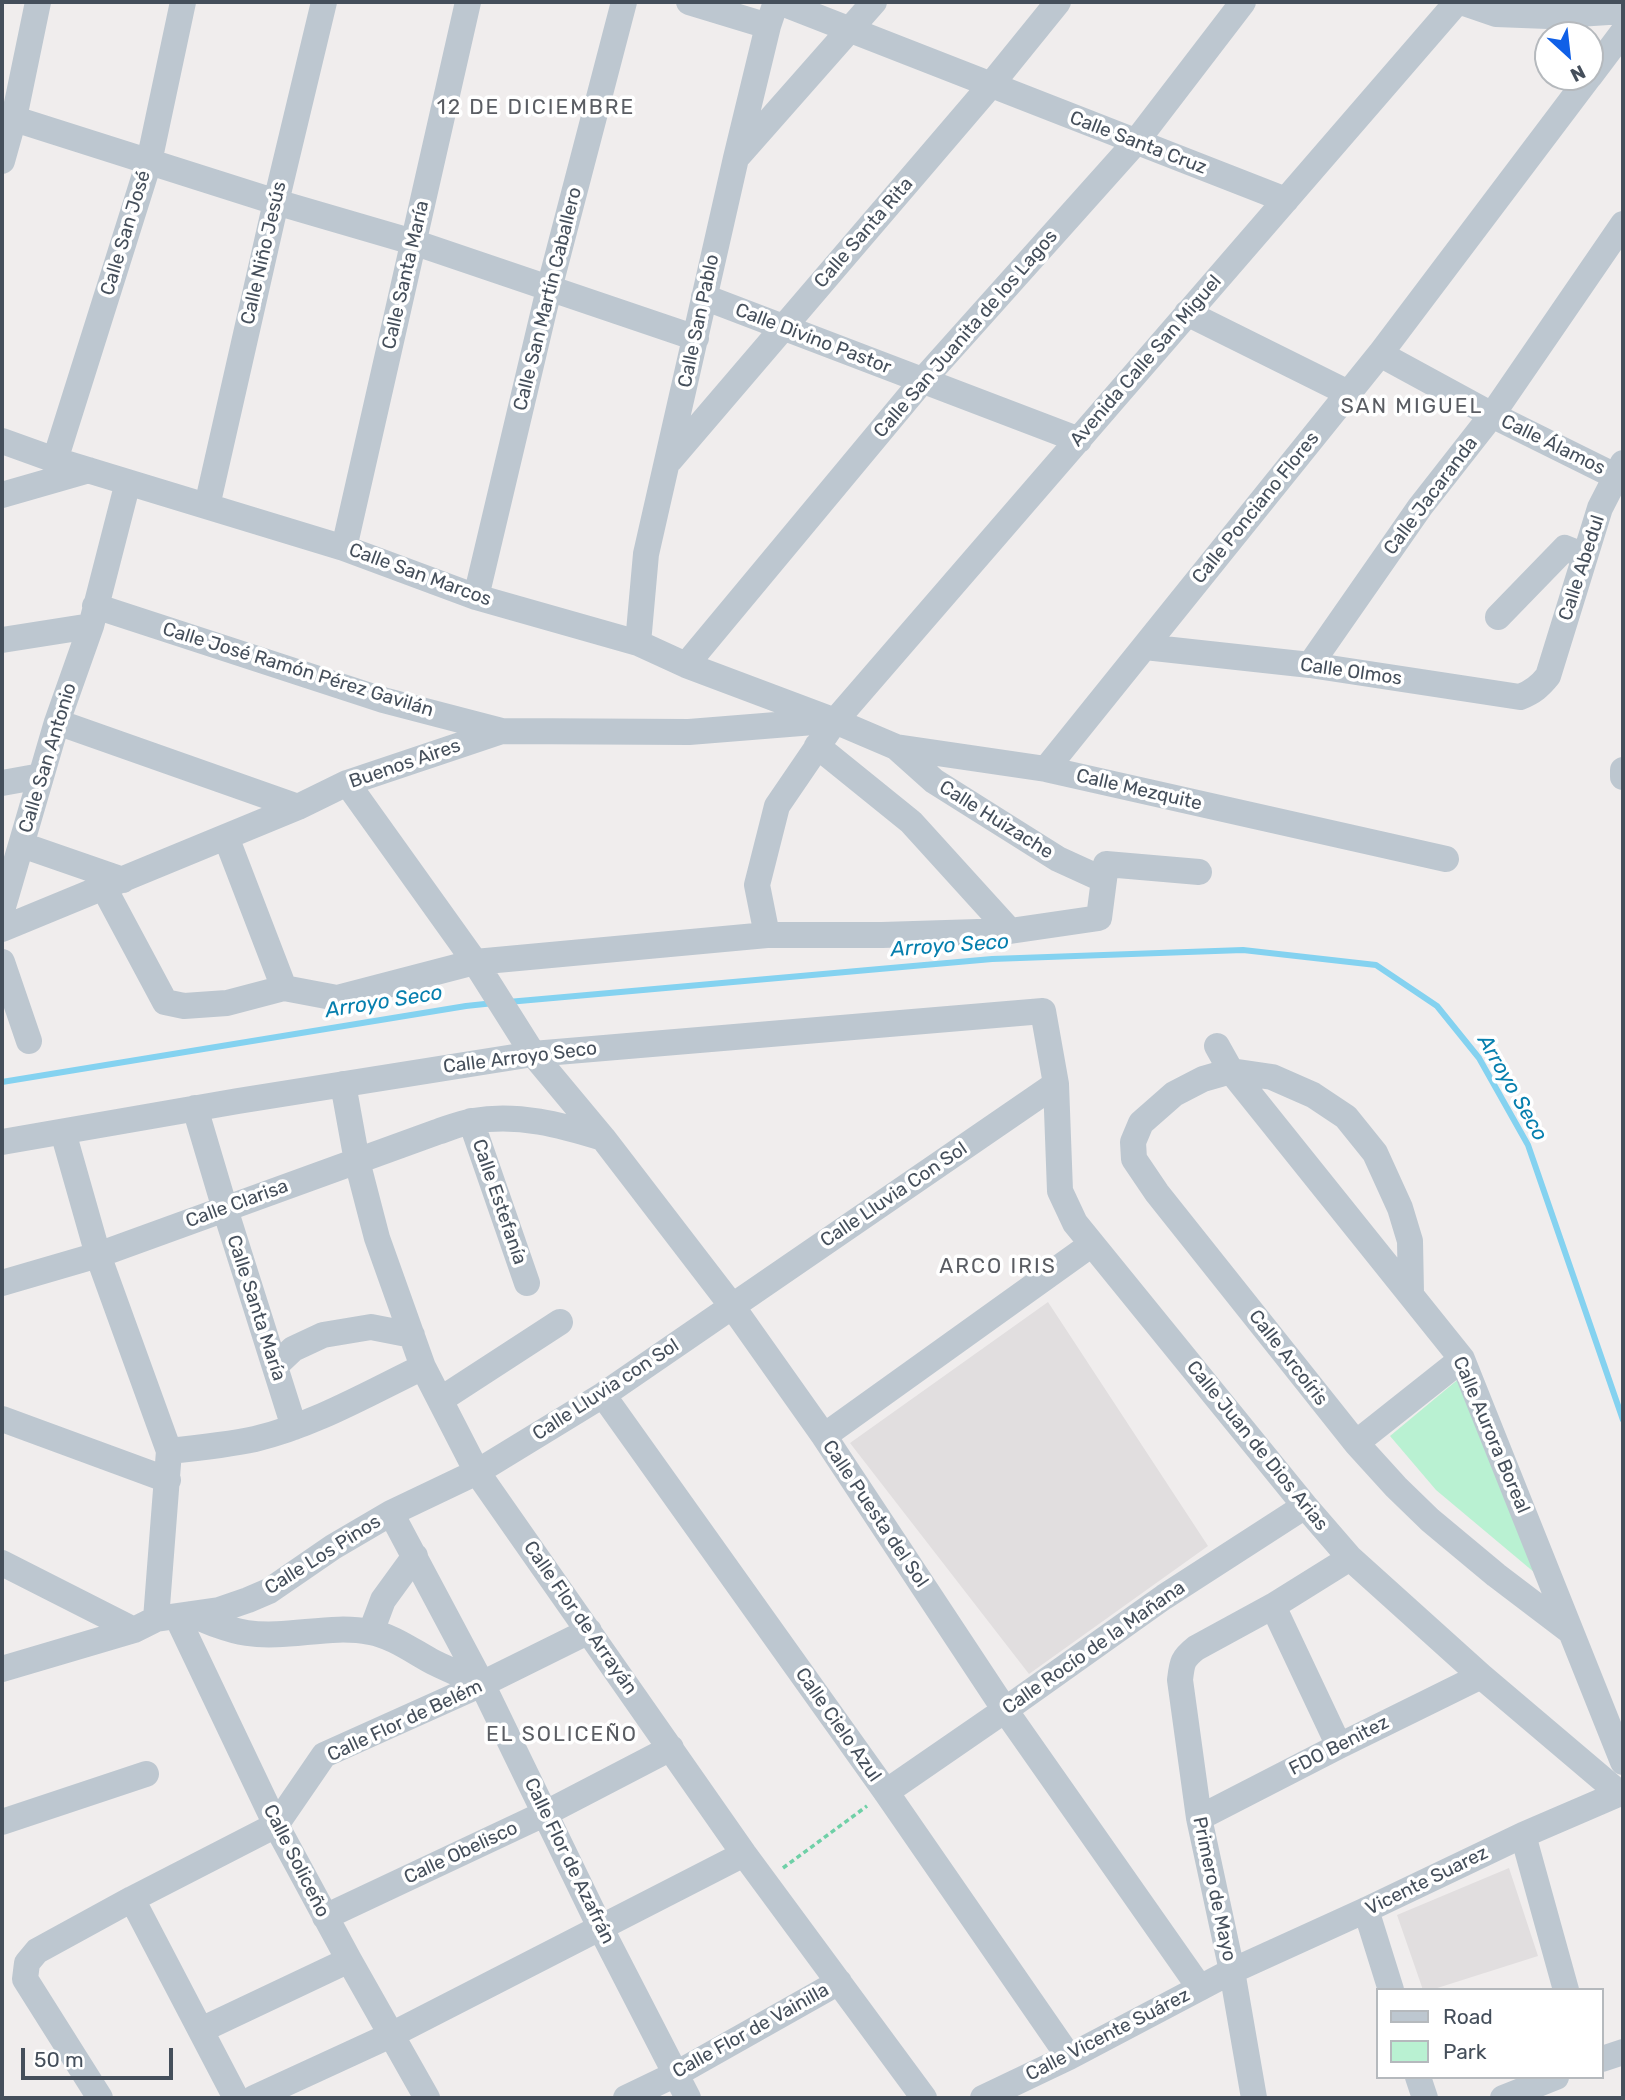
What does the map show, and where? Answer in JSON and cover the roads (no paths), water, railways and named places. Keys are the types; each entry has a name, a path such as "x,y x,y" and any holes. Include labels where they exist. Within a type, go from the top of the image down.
{"street":[{"path":"2,161 8,116 38,2"},
{"name":"Calle San José","path":"55,460 149,162 183,2"},
{"name":"Calle Niño Jesús","path":"207,506 324,2"},
{"name":"Calle Santa María","path":"344,548 468,2"},
{"name":"Calle San Martín Caballero","path":"476,597 549,289 624,2"},
{"name":"Calle Santa Cruz","path":"689,2 774,10 850,30 1286,201"},
{"path":"736,158 874,2"},
{"name":"Calle Santa Rita","path":"668,462 990,86 1058,2"},
{"name":"Calle San Juanita de los Lagos","path":"686,665 923,380 1135,142 1243,2"},
{"path":"1459,2 1496,14 1548,16 1623,11"},
{"name":"Avenida Calle San Miguel","path":"766,935 757,885 777,806 835,720 1459,2"},
{"name":"Calle San Pablo","path":"638,643 646,554 736,158 774,10"},
{"name":"Calle Ponciano Flores","path":"1604,57 1623,32"},
{"name":"Calle Ponciano Flores","path":"1045,769 1380,354 1579,91"},
{"path":"8,116 276,202 413,242 696,338"},
{"name":"Calle Jacaranda","path":"1310,665 1420,506 1492,415 1623,224"},
{"name":"Calle Divino Pastor","path":"704,297 1079,440"},
{"path":"1186,313 1348,393"},
{"name":"Calle Álamos","path":"1380,354 1492,415 1619,469"},
{"name":"Calle San Marcos","path":"2,441 55,460 344,548 476,597 638,643 686,665 835,720"},
{"name":"Calle Abedul","path":"1548,676 1601,508 1619,469"},
{"path":"2,495 89,470"},
{"name":"Calle San Antonio","path":"2,910 57,722 93,616 128,482"},
{"path":"1498,617 1565,548 1585,556"},
{"path":"2,640 93,616"},
{"name":"Calle José Ramón Pérez Gavilán","path":"93,616 383,700 502,731"},
{"name":"Calle Olmos","path":"1145,647 1310,665 1520,697 1538,688 1548,676"},
{"name":"Buenos Aires","path":"2,929 298,807 347,783 502,731 689,733 835,720"},
{"name":"Calle Mezquite","path":"835,720 896,747 1045,769 1446,859"},
{"path":"57,722 298,807"},
{"path":"817,746 911,822 1010,931"},
{"name":"Calle Huizache","path":"896,747 934,780 1058,859 1105,872 1199,872"},
{"path":"1623,770 1623,777"},
{"path":"2,783 41,776"},
{"name":"Calle Puesta del Sol","path":"347,783 481,972 527,1046 603,1138 732,1306 824,1436 1005,1710 1200,1988"},
{"path":"226,837 284,988"},
{"path":"22,845 113,884 165,1002 184,1006 227,1003 284,988 337,998 481,972 766,935 1010,931 1099,918 1105,872"},
{"path":"2,962 29,1041"},
{"name":"Calle Arroyo Seco","path":"2,1142 343,1084 527,1046 1043,1012"},
{"name":"Calle Juan de Dios Arias","path":"1043,1012 1056,1084 1060,1191 1075,1223 1350,1558 1481,1676 1621,1792"},
{"name":"Calle Aurora Boreal","path":"1217,1046 1231,1071 1462,1359 1623,1762"},
{"path":"1231,1071 1272,1077 1313,1095 1346,1117 1375,1153 1400,1208 1410,1241 1411,1293"},
{"name":"Calle Arcoíris","path":"1231,1071 1203,1079 1174,1094 1140,1123 1133,1142 1134,1159 1157,1194 1356,1443 1396,1487 1430,1520 1496,1575 1572,1632"},
{"name":"Calle Flor de Arrayán","path":"343,1084 357,1161 377,1238 423,1367 477,1472 744,1854 924,2098"},
{"name":"Calle Lluvia Con Sol","path":"732,1306 1056,1084"},
{"name":"Calle Santa María","path":"195,1108 294,1427"},
{"name":"Calle Clarisa","path":"2,1283 98,1255 471,1121 517,1118 559,1124 603,1138"},
{"name":"Calle Estefanía","path":"471,1121 527,1283"},
{"path":"63,1132 98,1255 169,1451 165,1620"},
{"path":"824,1436 1092,1244"},
{"name":"Calle Lluvia con Sol","path":"477,1472 603,1395 732,1306"},
{"path":"440,1400 560,1322"},
{"path":"275,1366 293,1349 324,1335 371,1327 412,1335"},
{"path":"1356,1443 1462,1359"},
{"path":"169,1451 256,1438 294,1427 423,1367"},
{"name":"Calle Cielo Azul","path":"603,1395 886,1793 1069,2057"},
{"path":"2,1419 168,1480"},
{"name":"Calle Los Pinos","path":"2,1670 165,1620 219,1610 269,1591 332,1547 391,1513 477,1472"},
{"name":"Calle Rocío de la Mañana","path":"886,1793 1164,1597 1305,1506"},
{"name":"Calle Flor de Azafrán","path":"391,1513 482,1684 600,1927 688,2098"},
{"path":"371,1632 383,1600 415,1556"},
{"path":"1339,1746 1273,1606 1350,1558"},
{"path":"2,1563 165,1620 219,1626 247,1633 320,1630 371,1632 394,1640 482,1684"},
{"name":"Primero de Mayo","path":"1254,2098 1232,1971 1199,1818 1180,1680 1181,1663 1187,1655 1273,1606"},
{"name":"Calle Soliceño","path":"165,1620 325,1917 428,2098"},
{"name":"Calle Flor de Belém","path":"100,2098 25,1979 27,1963 37,1951 276,1825 324,1755 482,1684 589,1631"},
{"name":"FDO Benitez","path":"1199,1818 1481,1676"},
{"name":"Calle Obelisco","path":"325,1917 546,1813 671,1748"},
{"path":"2,1822 146,1774"},
{"name":"Vicente Suarez","path":"1232,1971 1621,1792"},
{"path":"1523,1835 1565,1988"},
{"path":"254,2098 391,2035 744,1854"},
{"path":"132,1899 236,2098"},
{"path":"1366,1910 1390,1988"},
{"path":"201,2030 349,1960"},
{"name":"Calle Vicente Suárez","path":"983,2098 1069,2057 1232,1971"},
{"name":"Calle Flor de Vainilla","path":"626,2098 676,2074 839,1982"},
{"path":"1604,2058 1623,2052"},
{"path":"1419,2079 1425,2098"},
{"path":"1503,2098 1551,2079"}],"waterway":[{"name":"Arroyo Seco","path":"508,1002 992,959 1243,950 1376,965 1437,1006 1479,1058 1528,1145 1623,1420"},
{"name":"Arroyo Seco","path":"2,1082 494,1003"}],"district":[{"name":"12 DE DICIEMBRE","path":"536,108"},
{"name":"SAN MIGUEL","path":"1412,407"},
{"name":"ARCO IRIS","path":"998,1267"},
{"name":"EL SOLICEÑO","path":"562,1735"}]}
